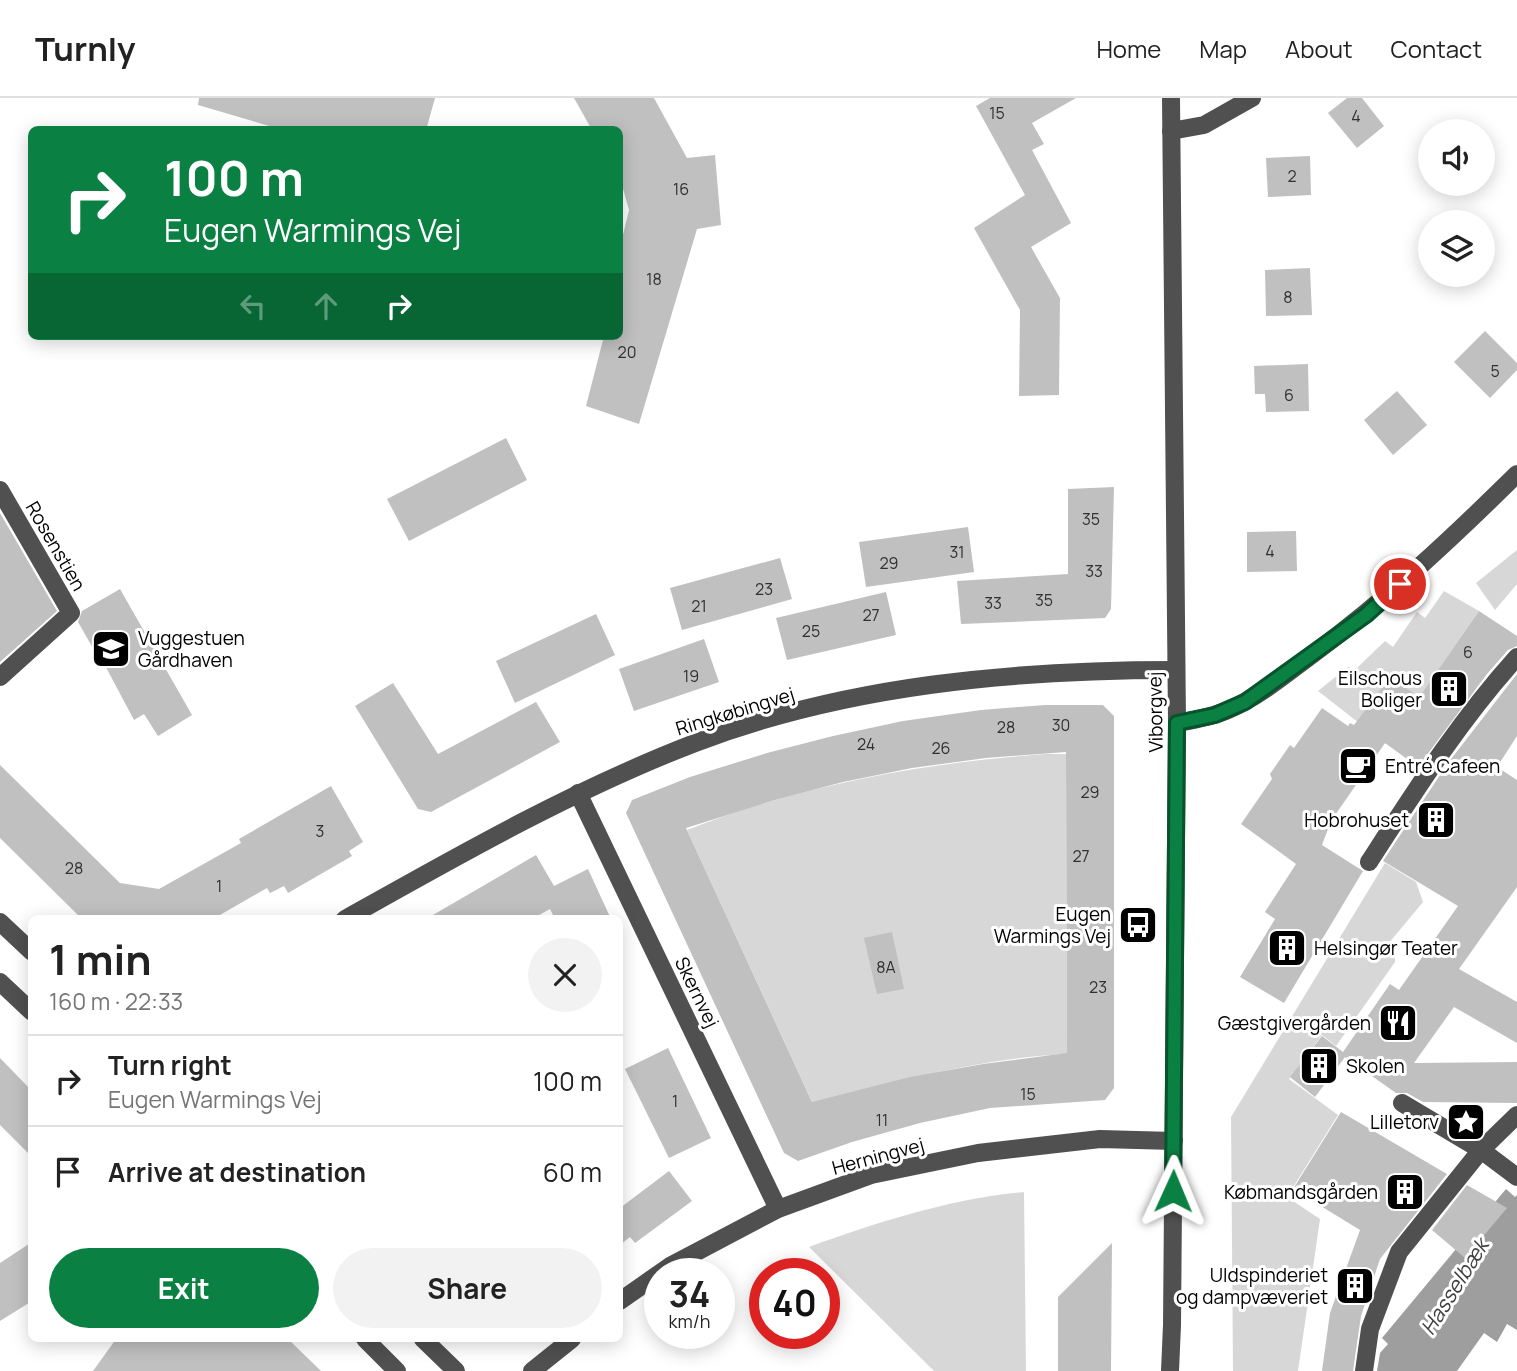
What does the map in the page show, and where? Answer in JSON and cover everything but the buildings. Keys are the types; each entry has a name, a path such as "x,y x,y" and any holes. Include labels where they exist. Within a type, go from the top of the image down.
{"street":[{"name":"Viborgvej","path":"1170,1371 1177,723 1171,98"},
{"path":"1171,131 1204,125 1252,98"},
{"path":"1177,723 1215,715 1237,706 1302,662 1376,606 1451,539 1517,474"},
{"name":"Rosenstien","path":"0,490 71,613 0,677"},
{"path":"1369,862 1426,773 1485,692 1517,657"},
{"name":"Ringkøbingvej","path":"352,915 578,793 697,742 793,713 903,687 1098,670 1175,670"},
{"name":"Skernvej","path":"578,793 778,1209"},
{"path":"0,922 28,948"},
{"path":"0,982 28,1008"},
{"path":"1402,1103 1481,1150 1517,1177"},
{"path":"1364,1371 1370,1329 1399,1252 1481,1150 1517,1115"},
{"name":"Herningvej","path":"623,1299 670,1266 778,1209 871,1175 978,1153 1100,1139 1174,1141"},
{"name":"Viborgvej","path":"1172,1325 1175,1371"},
{"path":"368,1342 397,1371"},
{"path":"426,1342 456,1371"},
{"path":"532,1371 568,1342"}],"shaded area":[{"path":"1517,550 1517,584 1495,610 1476,583"},
{"path":"1444,591 1479,611 1386,744 1318,691 1348,667 1355,670 1385,641 1393,647 1417,612 1425,618"},
{"path":"1066,754 1067,1054 1002,1060 939,1072 814,1106 687,830 774,800 863,778 954,763"},
{"path":"1385,863 1416,882 1423,902 1388,944 1395,950 1395,962 1336,1046 1322,1035 1289,1079 1338,1115 1287,1197 1320,1219 1298,1371 1233,1371 1231,1117"},
{"path":"1024,1192 1026,1371 934,1371 840,1278 840,1258 820,1258 809,1247 915,1213 996,1195"}],"water":[{"name":"Hasselbæk","path":"1506,1189 1515,1197 1517,1195 1517,1330 1507,1324 1497,1342 1484,1333 1457,1371 1377,1371 1380,1353 1388,1344 1382,1338"}],"place":[{"name":"Vuggestuen Gårdhaven","path":"111,649"},
{"name":"Eilschous Boliger","path":"1449,689"},
{"name":"Entré Cafeen","path":"1358,766"},
{"name":"Hobrohuset","path":"1436,820"},
{"name":"Eugen Warmings Vej","path":"1138,925"},
{"name":"Helsingør Teater","path":"1287,948"},
{"name":"Gæstgivergården","path":"1398,1023"},
{"name":"Skolen","path":"1319,1066"},
{"name":"Lilletorv","path":"1466,1122"},
{"name":"Købmandsgården","path":"1405,1192"},
{"name":"Uldspinderiet og dampvæveriet","path":"1355,1286"}],"route":[{"path":"1173,1191 1177,723 1215,715 1245,702 1366,615 1400,584"}]}
